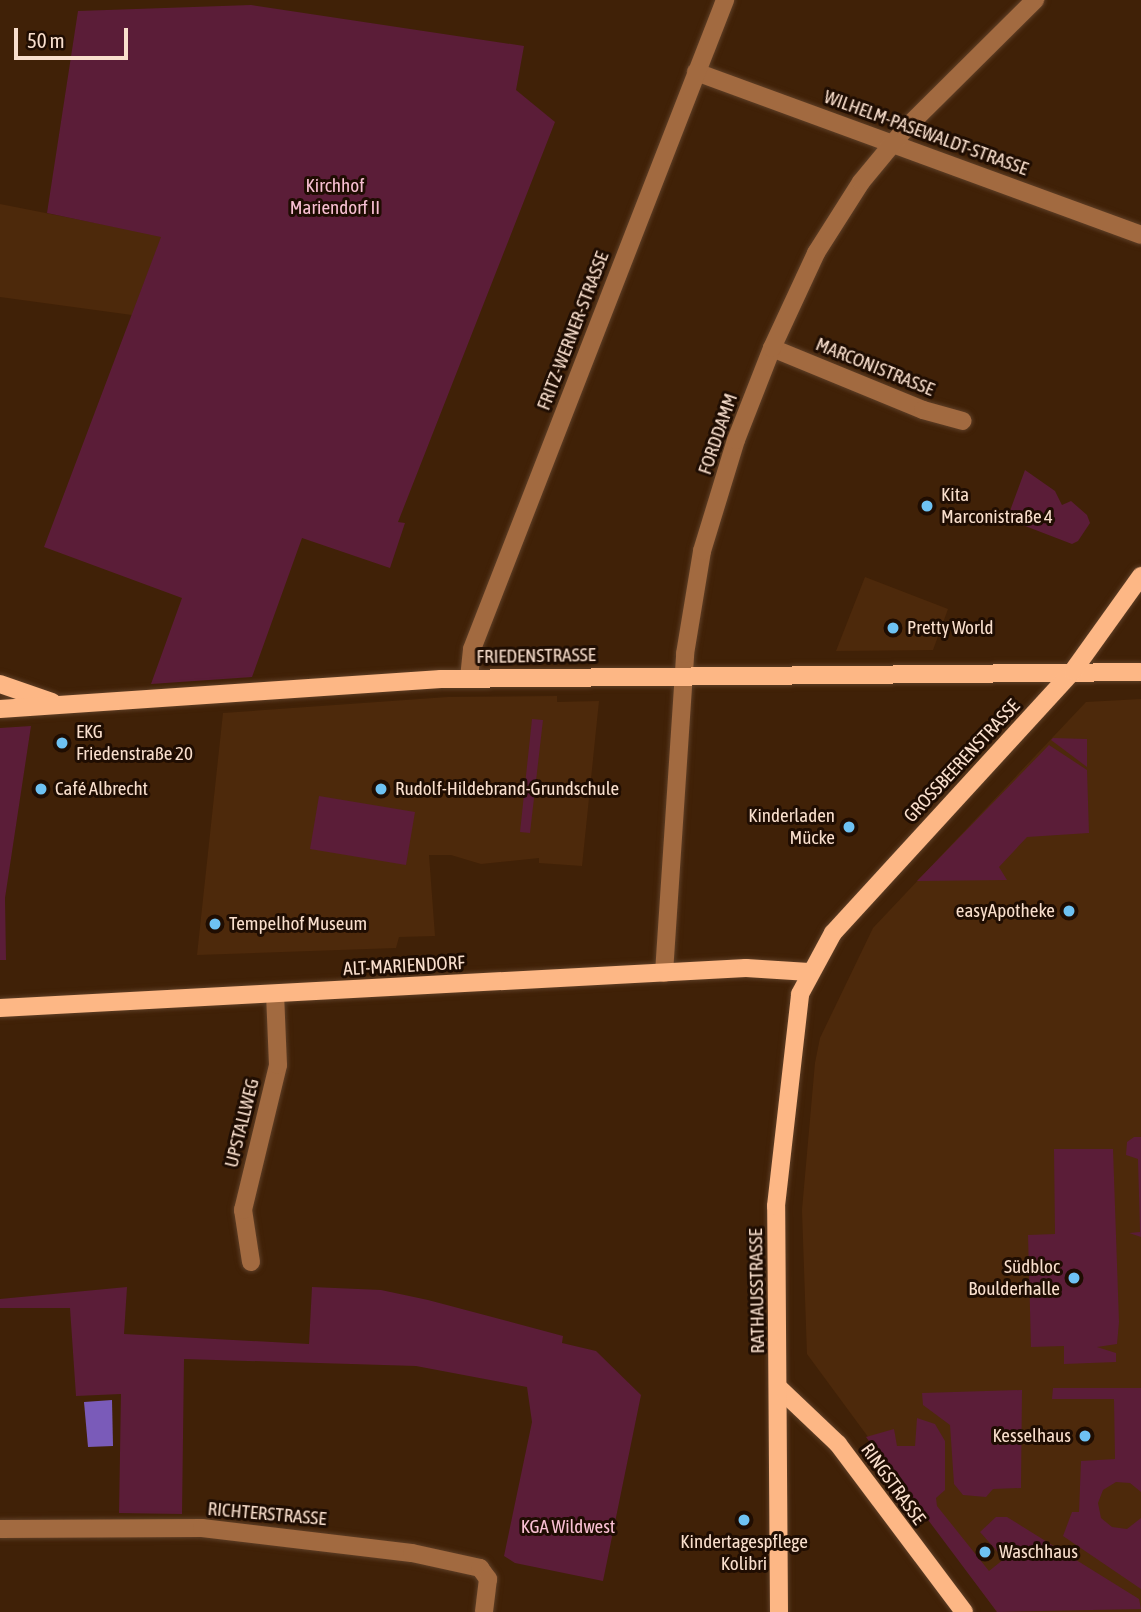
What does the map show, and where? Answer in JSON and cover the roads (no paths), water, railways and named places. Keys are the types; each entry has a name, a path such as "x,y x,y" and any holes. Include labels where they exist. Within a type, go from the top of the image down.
{"main road":[{"name":"GROSSBEERENSTRASSE","path":"809,972 861,900 1073,671 1141,576"},
{"name":"FRIEDENSTRASSE","path":"0,709 469,678 1141,672"},
{"path":"0,684 59,705"},
{"name":"ALT-MARIENDORF","path":"0,1008 746,968 809,972"},
{"name":"RATHAUSSTRASSE","path":"779,1612 776,1450 780,1390 778,1181 797,1005 809,972"},
{"name":"RINGSTRASSE","path":"780,1390 838,1444 964,1612"}],"street":[{"name":"FRITZ-WERNER-STRASSE","path":"469,678 472,649 724,0"},
{"name":"FORDDAMM","path":"664,973 683,676 702,551 736,440 772,348 817,253 860,182 893,143 1035,0"},
{"name":"WILHELM-PASEWALDT-STRASSE","path":"696,72 1141,235"},
{"name":"MARCONISTRASSE","path":"772,348 923,410 964,421"},
{"name":"UPSTALLWEG","path":"251,1262 243,1210 278,1065 275,994"},
{"name":"RICHTERSTRASSE","path":"0,1529 202,1528 412,1553 480,1568 488,1579 484,1612"}],"place":[{"name":"Kita Marconistraße 4","path":"927,506"},
{"name":"Pretty World","path":"893,628"},
{"name":"EKG Friedenstraße 20","path":"62,743"},
{"name":"Café Albrecht","path":"41,789"},
{"name":"Rudolf-Hildebrand-Grundschule","path":"381,789"},
{"name":"Kinderladen Mücke","path":"849,827"},
{"name":"easyApotheke","path":"1069,911"},
{"name":"Tempelhof Museum","path":"215,924"},
{"name":"Südbloc Boulderhalle","path":"1074,1278"},
{"name":"Kesselhaus","path":"1085,1436"},
{"name":"Kindertagespflege Kolibri","path":"744,1520"},
{"name":"Waschhaus","path":"985,1552"}],"park label":[{"name":"Kirchhof Mariendorf II","path":"335,197"},
{"name":"KGA Wildwest","path":"568,1527"}]}
